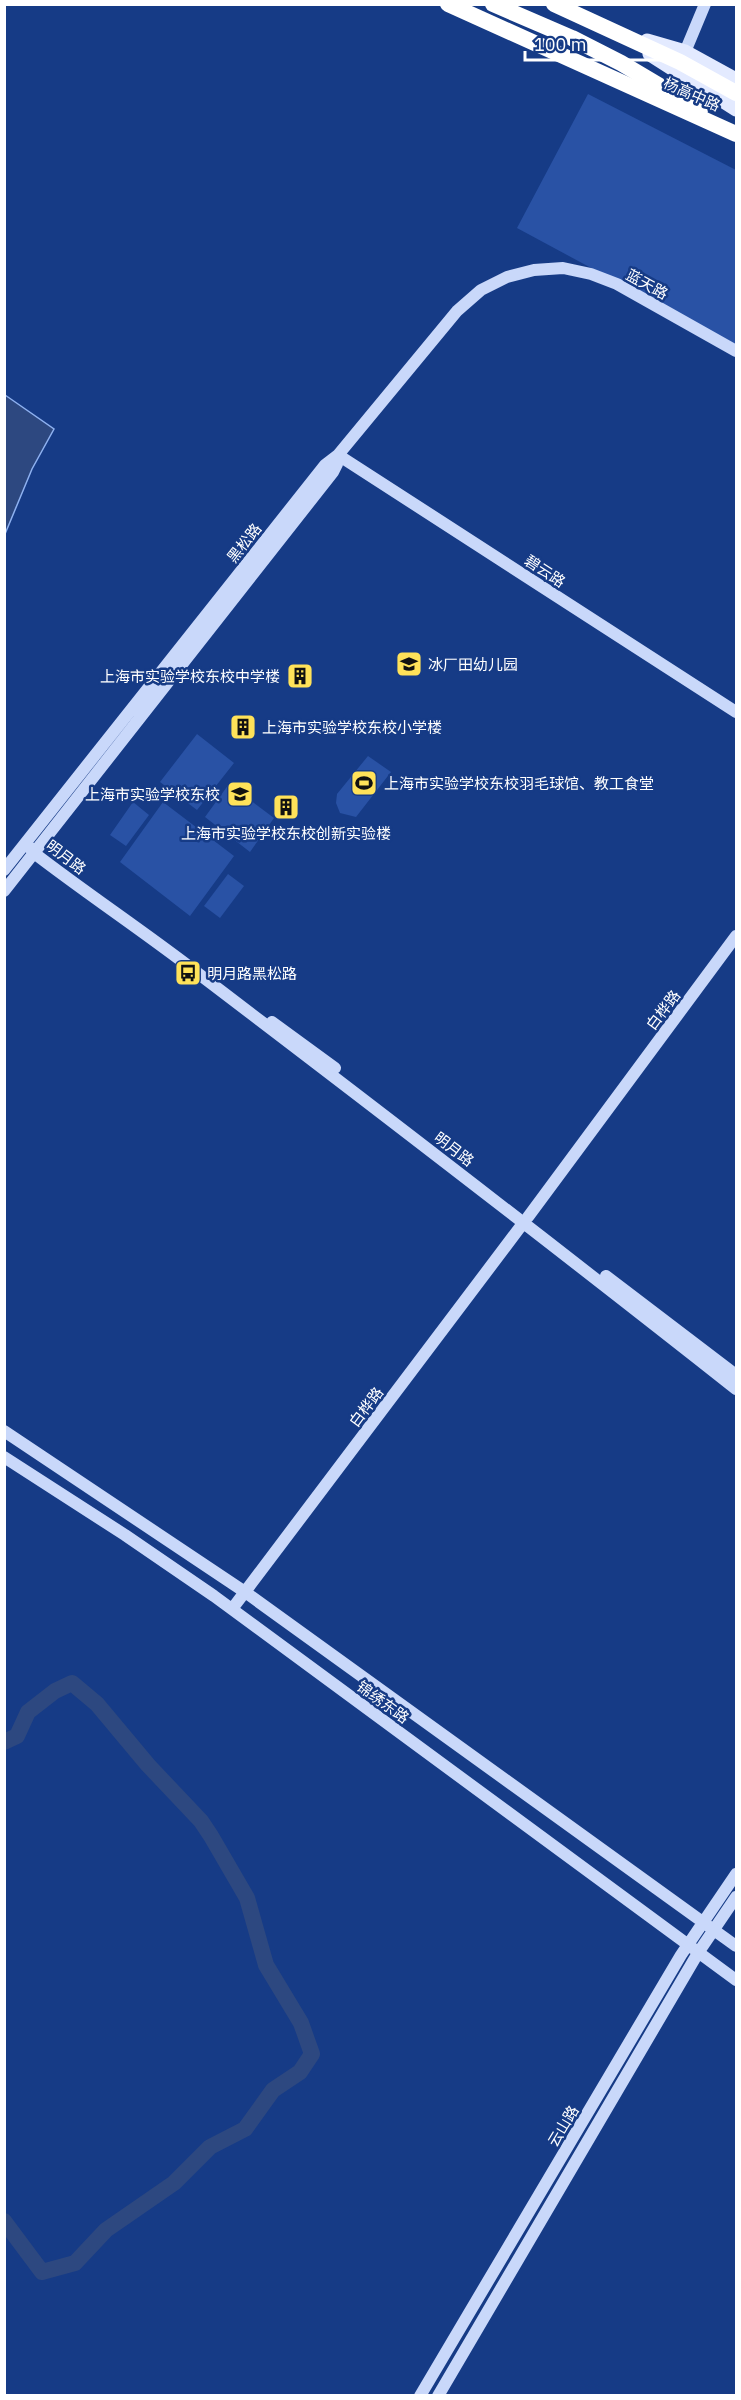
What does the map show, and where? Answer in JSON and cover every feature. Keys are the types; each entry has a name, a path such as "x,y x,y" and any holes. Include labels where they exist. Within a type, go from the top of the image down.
{"highway":[{"path":"493,4 572,38 621,63 700,110"},
{"name":"杨高中路","path":"554,4 680,62 736,93"},
{"name":"杨高中路","path":"444,5 736,132"}],"main road":[{"name":"杨高中路","path":"444,5 622,83 700,110 736,132"},
{"path":"612,31 685,52 736,80"},
{"name":"杨高中路","path":"612,31 736,109"}],"street":[{"path":"685,52 705,4"},
{"name":"蓝天路","path":"534,270 563,268 591,274 617,284 736,351"},
{"name":"黑松路","path":"4,870 33,848 325,465 338,455 456,310 481,290 507,277 534,270"},
{"name":"碧云路","path":"338,455 736,712"},
{"path":"4,891 33,848"},
{"name":"明月路","path":"33,848 372,1096 736,1389"},
{"name":"白桦路","path":"232,1609 736,936"},
{"name":"明月路","path":"526,1219 736,1375"},
{"name":"锦绣东路","path":"4,1431 245,1592 736,1946"},
{"name":"锦绣东路","path":"4,1457 125,1535 232,1609 736,1980"},
{"name":"云山路","path":"438,2396 698,1953 709,1925 736,1874"},
{"name":"云山路","path":"420,2396 688,1945 736,1897"}],"shaded area":[{"path":"588,94 736,170 736,346 517,228"},
{"path":"5,395 54,429 32,469 5,534"},
{"path":"197,734 234,763 197,810 160,782"},
{"name":"上海市实验学校东校羽毛球馆、教工食堂","path":"368,756 391,772 356,817 340,813 336,803 337,794"},
{"path":"229,784 274,818 250,852 205,817"},
{"path":"133,802 149,815 126,846 110,835"},
{"path":"163,802 234,856 190,916 120,862"},
{"path":"228,874 244,886 220,918 204,906"}],"waterway":[{"path":"4,1742 17,1736 28,1712 55,1691 72,1683 97,1704 148,1765 201,1821 211,1836 247,1898 266,1965 301,2023 312,2054 300,2072 273,2090 245,2129 210,2147 174,2183 106,2230 75,2263 42,2272 4,2221"}],"place":[{"name":"冰厂田幼儿园","path":"409,664"},
{"name":"上海市实验学校东校中学楼","path":"300,676"},
{"name":"上海市实验学校东校小学楼","path":"243,727"},
{"name":"上海市实验学校东校羽毛球馆、教工食堂","path":"364,783"},
{"name":"上海市实验学校东校","path":"240,794"},
{"name":"上海市实验学校东校创新实验楼","path":"286,807"},
{"name":"明月路黑松路","path":"188,973"}]}
